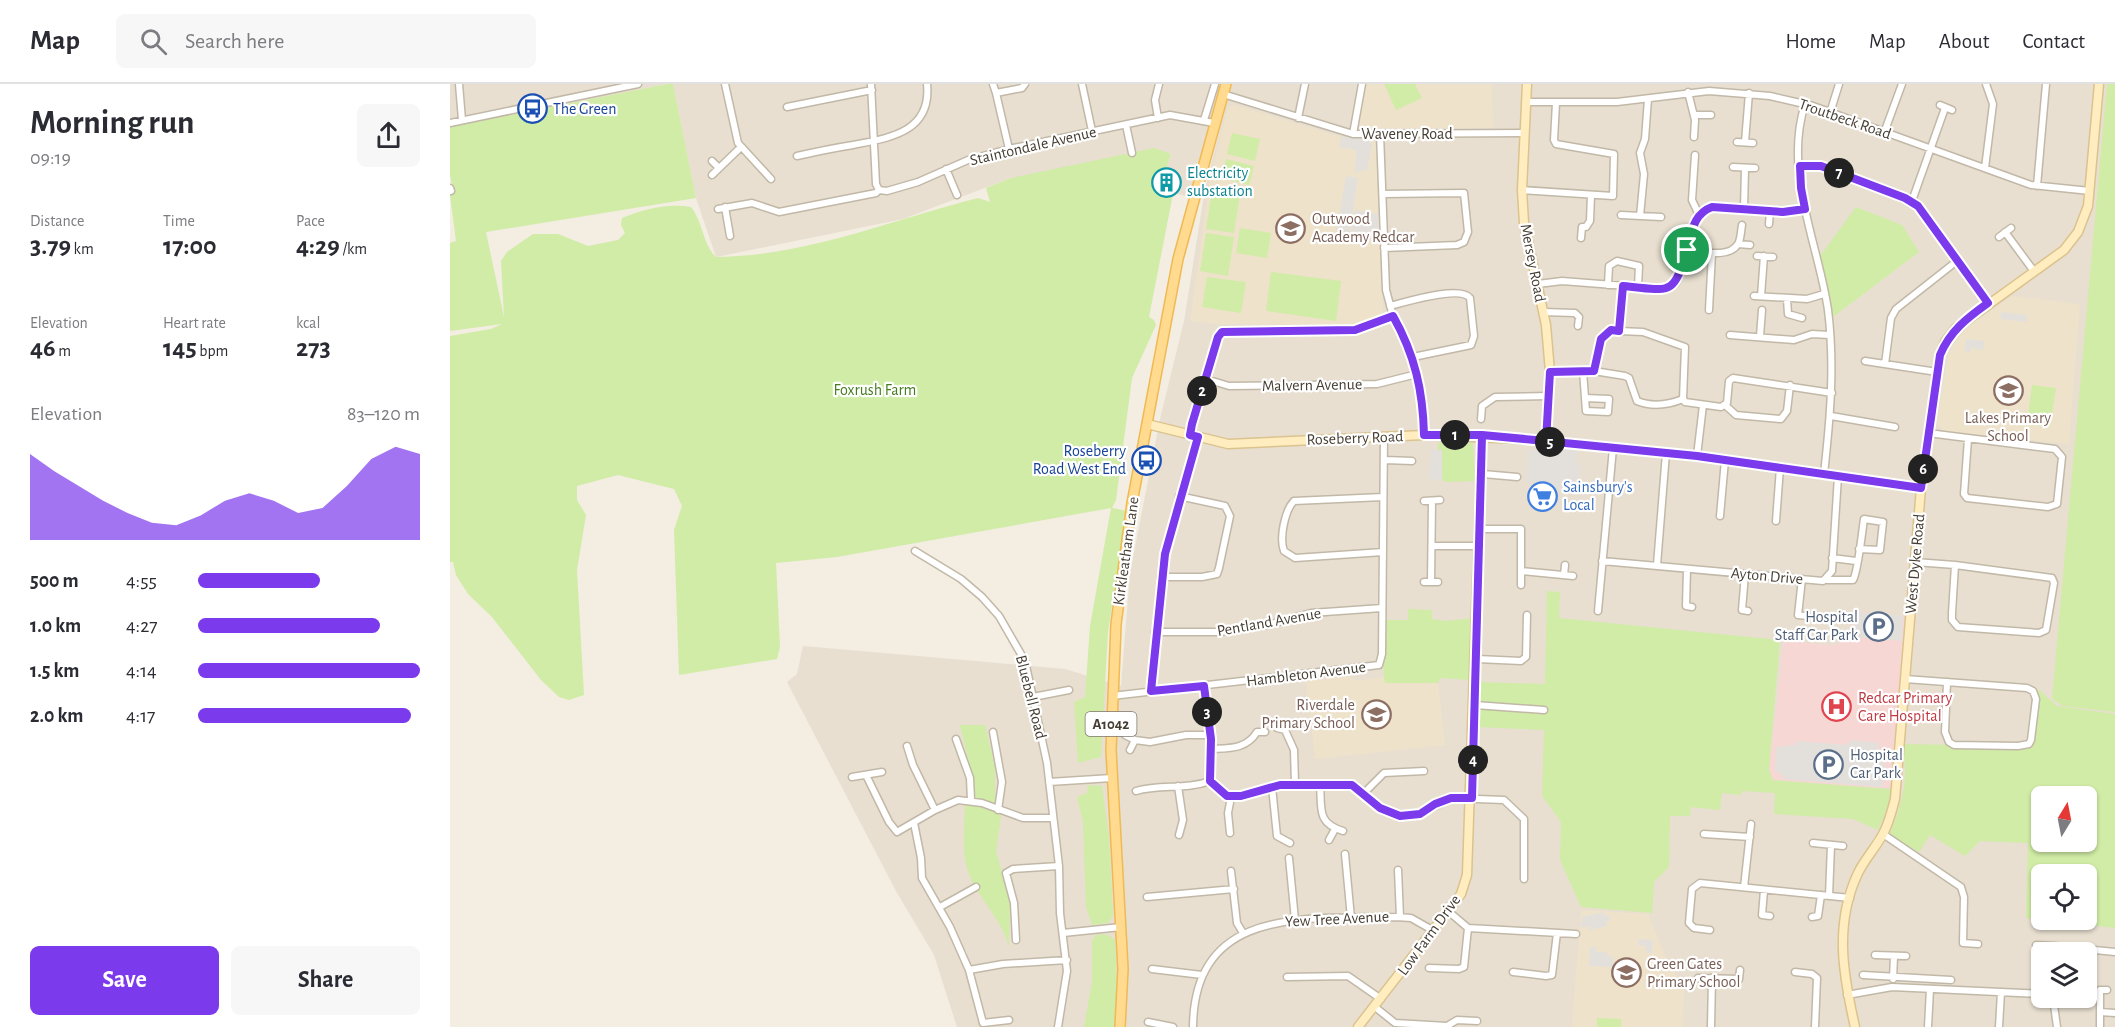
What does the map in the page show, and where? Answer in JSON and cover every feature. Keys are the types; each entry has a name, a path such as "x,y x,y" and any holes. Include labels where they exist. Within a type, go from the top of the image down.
{"main road":[{"name":"Kirkleatham Lane","path":"1120,1027 1123,969 1112,778 1112,696 1120,586 1178,259 1226,84"}],"street":[{"path":"459,84 462,120"},
{"path":"450,123 638,84"},
{"path":"725,84 735,134 741,147 771,179"},
{"path":"796,156 895,136 916,122 925,105 927,84"},
{"path":"993,84 1009,149"},
{"path":"1083,84 1092,132"},
{"path":"1158,118 1155,100 1159,84"},
{"path":"1204,120 1215,84"},
{"path":"1298,118 1305,84"},
{"path":"1353,134 1362,84"},
{"name":"Mersey Road","path":"1527,84 1522,190 1524,223 1543,312 1550,372 1546,441"},
{"path":"1830,113 1839,84"},
{"path":"1884,133 1902,84"},
{"path":"1985,168 1993,104 1986,84"},
{"path":"2037,186 2046,84"},
{"name":"West Dyke Road","path":"1855,1027 1847,995 1841,943 1857,875 1883,834 1895,799 1921,488 1937,372 1945,342 1956,327 2064,250 2078,232 2086,216 2090,191 2098,84"},
{"path":"996,93 1026,85"},
{"path":"787,107 872,87 876,184 879,189"},
{"name":"Troutbeck Road","path":"1527,102 1648,99 1712,87 1805,104 2037,186 2090,191"},
{"path":"1688,92 1694,116 1694,137"},
{"path":"1745,142 1749,93"},
{"name":"Waveney Road","path":"1223,94 1353,134 1525,133"},
{"path":"1640,216 1644,174 1640,153 1645,139 1648,99"},
{"path":"1522,190 1613,196 1614,154 1556,144 1554,140 1556,103"},
{"path":"1805,104 1797,152 1801,188 1824,294 1832,393 1824,474"},
{"path":"1912,201 1946,107"},
{"name":"Staintondale Avenue","path":"730,236 722,208 752,203 776,212 876,193 879,189 887,191 1009,149 1158,118 1178,115 1214,123"},
{"path":"1694,116 1711,115"},
{"path":"1126,124 1132,153"},
{"path":"1380,134 1386,290 1393,316 1413,357 1423,402 1424,435"},
{"path":"1737,142 1753,143"},
{"path":"712,175 741,147"},
{"path":"1695,155 1692,200 1699,215"},
{"path":"712,161 719,168"},
{"path":"763,171 770,164"},
{"path":"1685,165 1694,166"},
{"path":"1800,166 1821,166 1912,201 1922,210 1988,303"},
{"path":"1733,167 1755,168"},
{"path":"1744,209 1745,168"},
{"path":"946,169 957,195"},
{"path":"1383,194 1464,193 1468,232 1464,242 1457,245 1384,248"},
{"path":"1581,238 1582,227 1590,221 1591,195"},
{"path":"1538,284 1562,281 1665,289 1676,283 1699,215 1712,207 1770,211 1805,209"},
{"path":"1769,224 1770,211"},
{"path":"774,221 776,212"},
{"path":"1621,215 1661,217"},
{"path":"1738,244 1742,225"},
{"path":"1999,237 2008,230 2033,270"},
{"path":"1687,250 1712,253 1726,251 1738,244 1750,245"},
{"path":"1709,310 1712,253"},
{"path":"1761,296 1761,256 1773,257"},
{"path":"1608,285 1609,266 1617,261 1638,266 1638,287"},
{"path":"1885,364 1891,318 1896,309 1957,261"},
{"path":"1619,331 1623,286"},
{"path":"1390,306 1422,297 1462,292 1470,298 1474,336 1471,345 1413,357"},
{"path":"1711,292 1720,293"},
{"path":"1754,296 1807,299 1824,294"},
{"path":"1788,298 1788,314 1802,318"},
{"path":"1760,336 1762,310"},
{"path":"1543,312 1575,313 1579,317 1578,326"},
{"path":"1151,691 1161,577 1206,378 1218,337 1222,332 1355,330 1393,316"},
{"path":"1594,371 1601,339 1611,330 1643,332 1685,347 1683,399"},
{"path":"1730,335 1794,340 1812,334 1829,335"},
{"path":"1865,361 1937,372"},
{"path":"1583,371 1585,398"},
{"path":"1550,372 1594,371 1629,378 1639,402 1665,405 1683,399"},
{"name":"Malvern Avenue","path":"1206,378 1229,386 1377,384 1417,374"},
{"path":"1725,405 1731,375 1832,393"},
{"path":"1683,399 1688,403 1725,405 1736,416 1782,419 1787,411 1790,385"},
{"path":"1484,403 1495,397 1549,396"},
{"path":"1477,398 1484,403"},
{"path":"1481,419 1484,403"},
{"path":"1697,456 1703,405"},
{"path":"1831,416 1895,427"},
{"name":"Roseberry Road","path":"1147,424 1228,444 1384,436 1482,435 1697,456 1921,488"},
{"path":"1928,433 2055,449 2062,457 2057,504 2048,507 1967,498 1964,494 1968,439"},
{"name":"Low Farm Drive","path":"1358,1027 1461,894 1467,875 1477,659 1479,529 1483,474 1482,435"},
{"name":"Hambleton Avenue","path":"1112,696 1379,665 1382,654 1384,436"},
{"path":"1598,611 1613,448"},
{"path":"1657,565 1666,453"},
{"path":"1385,460 1412,461"},
{"path":"1720,516 1725,460"},
{"path":"1776,521 1780,468"},
{"path":"1483,474 1517,477"},
{"name":"Ayton Drive","path":"1602,561 1826,580 1832,571 1838,476"},
{"path":"1161,577 1202,577 1217,574 1219,568 1230,516 1229,510 1226,506 1179,496"},
{"path":"1383,497 1294,501 1289,507 1282,540 1284,551 1295,558 1383,552"},
{"path":"1424,501 1436,501 1432,546 1435,582 1424,582"},
{"path":"1826,580 1852,580 1856,576 1856,561 1864,519 1883,522 1880,550 1859,549"},
{"path":"1479,529 1521,530 1521,585"},
{"path":"1432,546 1479,546"},
{"name":"Bluebell Road","path":"915,551 961,579 999,616 1024,661 1049,782 1059,866 1067,960 1066,990 1058,1027"},
{"path":"1832,558 1856,561"},
{"path":"1914,562 1955,565 2052,578 2054,583 2046,630 2039,633 1958,627 1952,620 1955,565"},
{"path":"1564,575 1565,565"},
{"path":"1688,569 1686,606 1692,607"},
{"path":"1521,571 1573,576"},
{"path":"1744,574 1742,610 1748,611"},
{"path":"1802,579 1798,615 1808,616"},
{"name":"Pentland Avenue","path":"1155,633 1220,632 1268,625 1311,614 1382,608"},
{"path":"1477,659 1521,661 1526,657 1527,615"},
{"path":"1905,679 1947,682 2027,688 2034,691 2036,699 2029,744 1954,745 1949,742 1945,732 1947,682"},
{"path":"1204,686 1210,735 1210,781"},
{"path":"1033,698 1069,690"},
{"path":"1475,705 1544,710"},
{"path":"1276,728 1287,727 1294,750 1295,784"},
{"path":"993,732 1002,782 998,810"},
{"path":"1210,749 1242,746 1248,744 1257,732 1265,732"},
{"path":"1125,735 1135,740 1150,742 1186,735 1210,735"},
{"path":"956,739 970,778 971,800"},
{"path":"1130,750 1135,740"},
{"path":"907,746 913,765 935,810"},
{"path":"1364,793 1384,773 1424,771"},
{"path":"852,777 882,772"},
{"path":"866,776 889,822 897,832 957,800 971,800 1030,819 1052,818"},
{"path":"1049,782 1112,778"},
{"path":"1210,781 1231,796 1295,784 1352,785 1380,808 1408,817 1420,814 1442,800 1472,798 1504,800 1524,819 1524,879"},
{"path":"1136,791 1164,785 1195,786 1210,781"},
{"path":"1320,784 1325,823 1343,831"},
{"path":"1178,786 1183,820 1179,835"},
{"path":"1272,787 1277,836"},
{"path":"1230,834 1228,813 1231,796"},
{"path":"914,823 921,858 922,878 940,907 969,970 982,1023 1009,1020"},
{"path":"1744,887 1751,824"},
{"path":"1329,840 1335,829"},
{"path":"1704,834 1750,837"},
{"path":"1883,834 1961,886 1964,897 1964,943 1978,944"},
{"path":"1270,842 1277,836"},
{"path":"1277,836 1290,843"},
{"path":"1813,843 1843,846"},
{"path":"1812,917 1818,916 1825,895 1831,845"},
{"path":"1343,857 1352,918"},
{"path":"1292,862 1295,920"},
{"path":"1016,940 1014,903 1006,873 1013,869 1059,866"},
{"path":"1398,870 1400,917"},
{"path":"1231,871 1237,923 1242,933"},
{"path":"1710,930 1694,928 1689,923 1695,885 1700,883 1850,898"},
{"path":"940,907 976,887"},
{"path":"1147,897 1234,889"},
{"path":"1764,890 1761,915 1770,916"},
{"path":"1448,911 1468,928 1576,934"},
{"name":"Yew Tree Avenue","path":"1193,1027 1195,994 1202,975 1218,953 1242,933 1279,921 1400,917 1422,922 1434,931"},
{"path":"1063,933 1121,927"},
{"path":"1430,968 1459,969 1464,967 1468,928"},
{"path":"1513,972 1552,975 1557,933"},
{"path":"2097,951 2115,952"},
{"path":"1875,955 1906,956"},
{"path":"1892,987 1894,956"},
{"path":"969,970 989,965 1067,960"},
{"path":"1155,967 1202,975"},
{"path":"1698,978 1739,979 1740,970"},
{"path":"1795,972 1812,974 1817,978 1815,1027"},
{"path":"1863,975 1952,980"},
{"path":"1287,977 1348,976 1381,999"},
{"path":"1711,1027 1712,978"},
{"path":"1847,995 1892,987 2031,993"},
{"path":"1928,1027 1930,989"},
{"path":"2100,1027 2100,990 2107,990"},
{"path":"1999,1027 2001,992"},
{"path":"1375,1007 1395,1023 1447,1026 1457,1020 1476,1021"},
{"path":"2054,1008 2057,1027"},
{"path":"2100,1012 2115,1013"},
{"path":"1153,1015 1150,1022 1173,1027"}],"shaded area":[{"path":"450,84 667,84 450,127"},
{"path":"673,84 1221,84 1189,197 1155,188 1160,169 1165,171 1171,155 1011,178 903,219 716,257 696,198"},
{"path":"1231,84 2115,84 2115,1027 957,1027 934,955 896,891 787,682 797,674 803,646 1065,669 1121,686 1130,573 1160,419 1184,321 1205,189"},
{"path":"1366,84 1492,84 1493,128 1361,128 1359,123"},
{"name":"Outwood Academy Redcar","path":"1234,105 1341,137 1372,139 1376,142 1383,314 1358,325 1217,324 1190,321 1210,179 1228,107"},
{"path":"1341,137 1370,139 1372,144 1367,170 1355,172 1356,150 1339,147"},
{"path":"1346,176 1358,178 1349,235 1336,232"},
{"path":"1355,210 1378,214 1379,241 1350,236"},
{"name":"Lakes Primary School","path":"2012,296 2080,304 2069,444 1944,431 1937,423 1948,357 1956,340 1972,324"},
{"path":"2001,312 2027,315 2026,322 2000,319"},
{"path":"1966,339 1985,341 1983,350 1971,348 1970,352 1964,351"},
{"path":"1567,447 1578,448 1576,464 1581,465 1579,487 1574,487 1573,491 1554,489 1554,485 1526,482 1529,450 1566,451"},
{"path":"1431,450 1442,450 1442,479 1429,479"},
{"name":"Redcar Primary Care Hospital","path":"1855,611 1905,617 1891,789 1773,780 1769,769 1784,641 1835,645 1852,636"},
{"name":"Hospital Staff Car Park","path":"1856,612 1903,616 1902,641 1854,637"},
{"name":"Riverdale Primary School","path":"1348,676 1358,681 1384,677 1386,683 1438,683 1445,745 1315,759 1306,681"},
{"name":"Hospital Car Park","path":"1851,740 1879,743 1878,761 1883,762 1887,770 1882,787 1783,779 1783,776 1775,770 1776,748 1795,745 1796,741 1847,745"},
{"name":"Green Gates Primary School","path":"1581,910 1648,914 1667,960 1684,987 1683,1027 1572,1027"},
{"path":"1603,912 1604,916 1609,915 1610,921 1606,922 1607,926 1590,930 1589,926 1581,928 1582,917"},
{"path":"1639,939 1653,940 1652,953 1647,953 1645,946 1638,945"},
{"path":"1590,947 1596,947 1596,952 1607,952 1607,956 1613,957 1613,967 1589,966"}],"green space":[{"name":"Foxrush Farm","path":"673,84 696,198 486,232 504,317 501,261 507,252 533,234 558,234 588,246 618,240 625,233 621,225 622,218 656,208 682,206 691,207 695,213 708,246 716,257 750,255 816,244 978,198 990,202 986,188 1011,178 1154,148 1171,154 1165,172 1159,170 1155,188 1173,194 1149,317 1156,325 1132,378 1116,500 1112,508 1127,511 1108,632 1101,757 1078,763 1074,702 1085,697 1090,626 1111,508 837,557 776,563 780,647 777,659 679,675 674,530 682,506 674,489 618,475 577,486 577,500 586,515 577,570 584,695 569,700 559,697 541,680 492,617 468,594 456,575 453,562 450,562 450,336 491,329 502,324 450,331 450,243 456,241 450,195 454,194 450,175 450,127"},
{"path":"1384,84 1415,84 1422,98 1396,110"},
{"path":"2107,84 2115,84 2115,712 2063,706 2052,699"},
{"path":"1232,133 1260,139 1255,161 1227,154"},
{"path":"1226,159 1254,166 1249,185 1222,178"},
{"path":"1212,190 1240,194 1234,233 1206,229"},
{"path":"1856,207 1902,225 1919,252 1833,317 1820,256"},
{"path":"1240,228 1271,233 1267,258 1236,253"},
{"path":"1206,233 1234,237 1228,276 1200,271"},
{"path":"1271,272 1341,281 1336,321 1266,311"},
{"path":"1207,277 1246,282 1241,313 1202,307"},
{"path":"2032,385 2056,388 2050,427 2027,424"},
{"path":"1438,443 1473,443 1475,481 1445,482 1442,479 1442,451 1438,450"},
{"path":"1547,591 1560,592 1559,618 1780,640 1769,769 1773,780 1891,789 1888,806 1878,830 1853,819 1774,814 1775,793 1742,791 1741,795 1722,793 1720,810 1691,807 1690,816 1670,816 1669,867 1654,882 1652,913 1581,907 1560,860 1561,822 1542,796 1544,730 1477,727 1479,682 1545,684"},
{"path":"1408,609 1432,610 1432,619 1446,621 1473,618 1470,680 1440,678 1438,683 1385,683 1383,660 1386,620 1408,620"},
{"path":"2039,690 2057,706 2115,714 2115,928 2097,926 2097,864 2031,864 2031,919 2026,918 2028,843 1980,841 1965,856 1930,835 1919,852 1889,835 1904,790 1905,766 1900,744 2018,746 2031,740 2033,691"},
{"path":"960,725 985,725 995,768 995,801 1001,817 996,851 1010,900 1009,947 1001,926 976,888 965,860 965,801 974,802 969,763"},
{"path":"1088,785 1102,786 1109,838 1113,916 1108,923 1092,925 1086,907 1083,822 1077,797 1087,793"},
{"path":"1097,934 1108,935 1115,940 1118,1008 1115,1027 1084,1027 1092,982 1092,940"},
{"path":"1597,1018 1621,1019 1621,1027 1597,1027"}],"place":[{"name":"The Green","path":"532,109"},
{"name":"Electricity substation","path":"1166,182"},
{"name":"Outwood Academy Redcar","path":"1291,228"},
{"name":"Lakes Primary School","path":"2008,390"},
{"name":"Roseberry Road West End","path":"1147,460"},
{"name":"Sainsbury's Local","path":"1542,496"},
{"name":"Hospital Staff Car Park","path":"1879,626"},
{"name":"Redcar Primary Care Hospital","path":"1837,707"},
{"name":"Riverdale Primary School","path":"1376,714"},
{"name":"Hospital Car Park","path":"1829,764"},
{"name":"Green Gates Primary School","path":"1626,973"}],"route":[{"path":"1687,250 1679,277 1671,286 1665,289 1623,286 1619,331 1611,330 1601,339 1594,371 1550,372 1546,441 1522,438 1482,435 1424,435 1423,402 1413,357 1393,316 1355,330 1229,330 1222,332 1218,337 1192,424 1190,435 1198,437 1179,496 1165,554 1155,633 1151,691 1204,686 1211,739 1208,771 1210,781 1220,791 1227,796 1234,797 1280,785 1352,785 1380,808 1391,814 1408,817 1420,814 1442,800 1472,798 1479,529 1483,474 1482,435 1697,456 1921,488 1940,355 1945,342 1956,327 1988,303 1918,206 1905,198 1821,166 1800,166 1805,209 1783,212 1712,207 1699,215 1687,250"}]}
